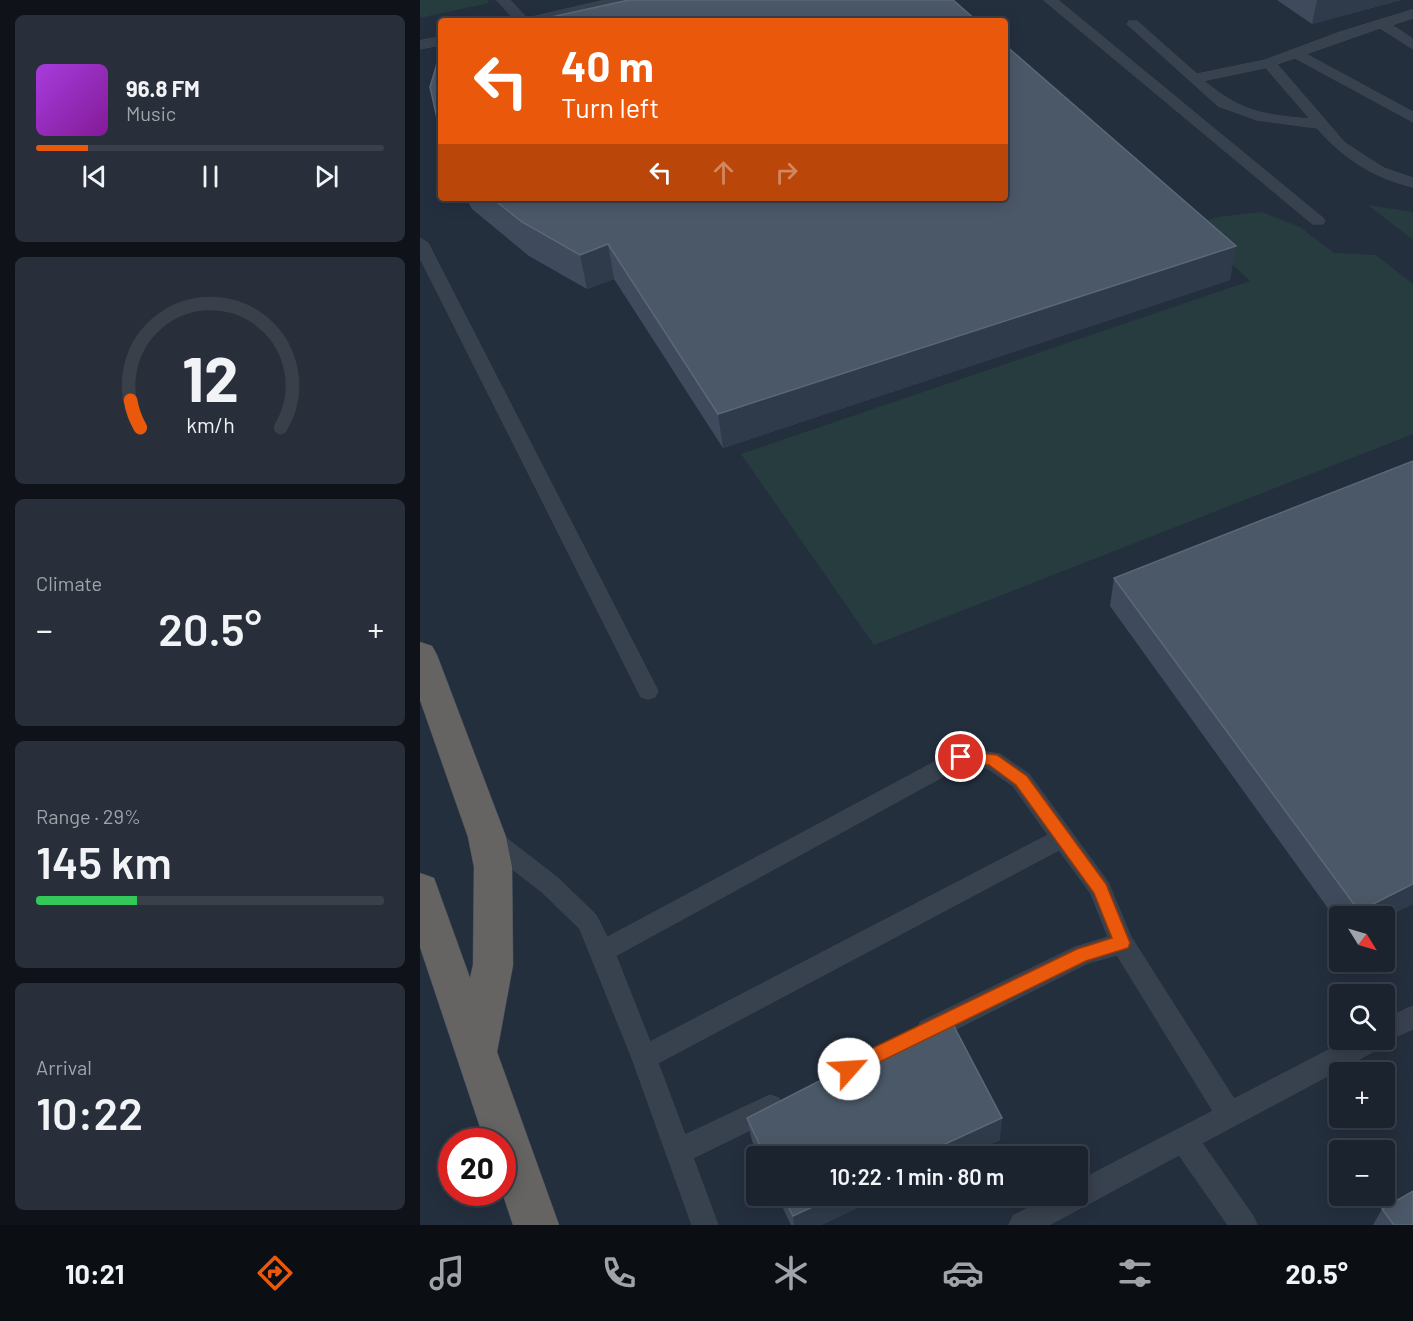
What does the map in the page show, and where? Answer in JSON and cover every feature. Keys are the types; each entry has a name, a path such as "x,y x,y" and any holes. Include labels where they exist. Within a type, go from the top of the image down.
{"highway":[{"path":"420,655 487,837 493,867 493,965 476,1052"},
{"path":"420,890 536,1225"}],"lane":[{"path":"503,0 520,18"},
{"path":"543,18 621,0"},
{"path":"1050,0 1318,220"},
{"path":"1194,79 1269,63 1345,35 1413,14"},
{"path":"1133,24 1224,103 1243,112 1319,124"},
{"path":"1382,24 1413,45"},
{"path":"420,45 438,42"},
{"path":"1297,54 1413,118"},
{"path":"1269,63 1340,146 1379,171 1413,183"},
{"path":"420,243 648,692"},
{"path":"602,951 961,757 992,760 1021,780 1100,889 1122,943 1229,1114"},
{"path":"487,837 550,885 588,922 602,951 644,1058 705,1225"},
{"path":"644,1058 1062,838"},
{"path":"912,1038 1083,954 1122,943"},
{"path":"1395,1026 1413,1017"},
{"path":"1022,1225 1352,1050"},
{"path":"678,1152 785,1100"},
{"path":"1183,1139 1244,1225"}],"green space":[{"path":"420,0 487,0 489,3 420,18"},
{"path":"1368,205 1413,212 1413,240"},
{"path":"1262,212 1300,227 1334,253 1376,255 1413,284 1413,434 874,645 741,454 1250,281 1191,226 1217,217"}],"building":[{"path":"629,0 953,0 974,18 547,18"},
{"path":"1008,48 1236,246 718,414 608,244 580,255 522,222 496,201 1008,201"},
{"path":"438,60 438,123 430,87"},
{"path":"1413,461 1413,884 1369,906 1355,906 1114,578"},
{"path":"948,1015 1002,1118 941,1146 760,1146 747,1118"},
{"path":"1413,1191 1413,1225 1394,1225 1382,1209 1395,1206 1395,1201"},
{"path":"788,1206 814,1206 793,1216"}],"route":[{"path":"849,1069 1083,954 1122,943 1100,889 1021,780 992,760 961,757"}]}
